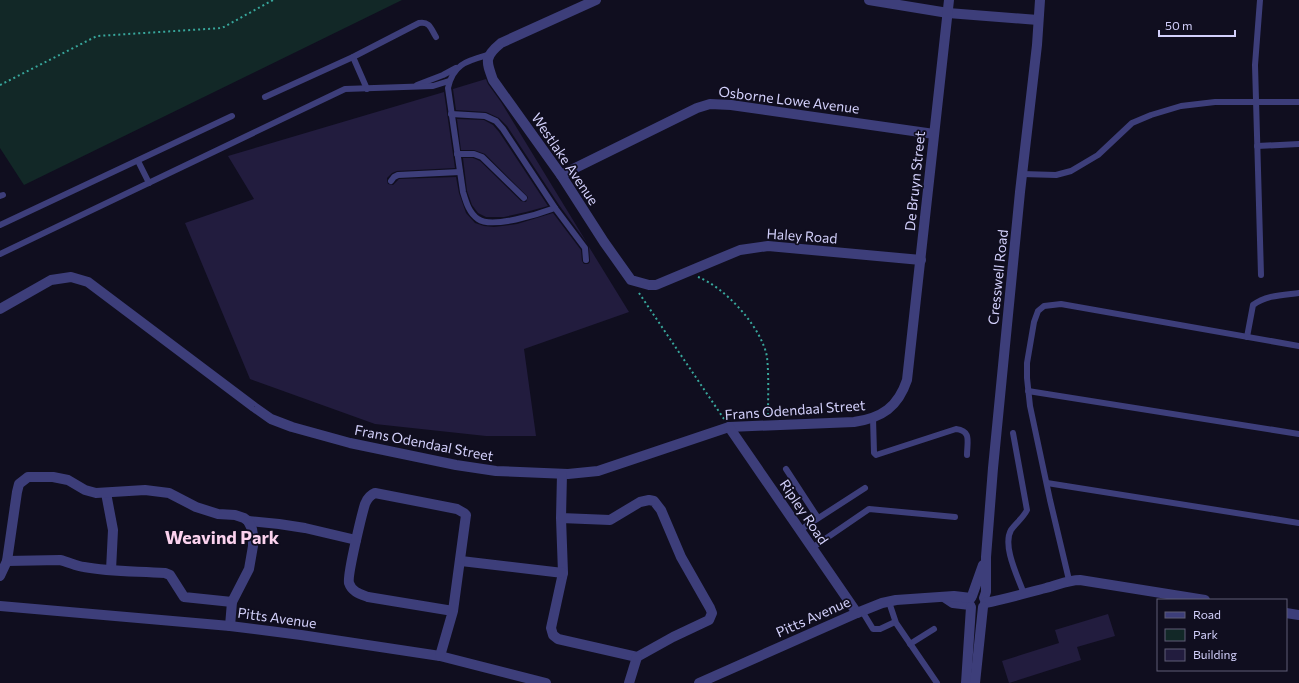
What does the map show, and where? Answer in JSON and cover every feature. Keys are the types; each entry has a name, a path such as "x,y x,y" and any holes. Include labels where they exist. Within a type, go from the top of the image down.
{"street":[{"path":"488,60 501,43 596,0"},
{"path":"869,0 948,13 1038,20"},
{"name":"De Bruyn Street","path":"910,366 949,0"},
{"name":"Cresswell Road","path":"975,683 986,592 986,557 993,468 1022,174 1037,44 1040,0"},
{"name":"Westlake Avenue","path":"488,60 493,80 561,175 631,280"},
{"name":"Osborne Lowe Avenue","path":"561,175 697,108 710,104 758,108 934,134"},
{"name":"Haley Road","path":"631,280 649,285 656,284 687,273 740,250 768,246 922,260"},
{"name":"Frans Odendaal Street","path":"0,309 51,280 62,277 78,278 88,282 115,300 271,419 292,427 350,443 456,465 496,471 562,474 598,471 729,427 854,422 873,418 887,410 899,399 907,380 910,366"},
{"name":"Ripley Road","path":"729,427 812,548 860,612"},
{"path":"561,518 610,520 640,502 649,500 657,504 681,557 712,613 709,620 673,637 637,657 558,639 553,635 551,628 563,574 561,518 562,474"},
{"path":"0,576 7,561 19,484 28,478 53,477 68,480 85,490 96,493 106,493 120,490 145,490 169,493 196,507 218,514 240,516 248,521 305,528 356,540"},
{"path":"106,493 113,530 111,570"},
{"path":"440,656 453,611 466,518 464,513 457,509 375,493 366,503 356,540 349,579 352,588 356,592 368,597 453,611"},
{"path":"230,626 232,602 249,569 253,546 254,535 248,521"},
{"name":"Cresswell Road","path":"966,683 971,602 986,557"},
{"path":"7,561 60,560 82,567 166,573 170,575 184,597 232,602"},
{"path":"460,561 563,574"},
{"path":"984,603 977,594 971,602 977,610 984,603 1055,586 1069,580 1090,581 1199,599"},
{"name":"Pitts Avenue","path":"699,683 860,612 889,602 944,597 956,603 971,602"},
{"name":"Pitts Avenue","path":"0,606 230,626 301,635 440,656 546,683"},
{"path":"1287,613 1299,615"},
{"path":"629,683 637,657"}],"lane":[{"path":"1260,0 1255,65 1255,102 1261,275"},
{"path":"265,97 353,57 419,23 425,22 429,24 436,37"},
{"path":"353,57 368,89"},
{"path":"414,86 443,75 468,60 488,60"},
{"path":"458,67 449,81 448,88 457,154 466,203 473,214 479,220 489,222 517,220 555,208"},
{"path":"0,254 345,89 433,86 449,81"},
{"path":"1022,174 1056,175 1071,171 1098,155 1132,123 1164,111 1193,104 1214,102 1299,102"},
{"path":"451,114 485,116 496,121 503,129 555,208 585,248 586,260"},
{"path":"0,226 232,116"},
{"path":"1257,146 1299,144"},
{"path":"457,154 474,154 482,157 524,198"},
{"path":"138,161 149,183"},
{"path":"391,181 398,175 460,172"},
{"path":"1246,337 1253,304 1269,297 1299,293"},
{"path":"1069,580 1028,391 1027,363 1034,322 1038,311 1044,306 1061,304 1299,346"},
{"path":"1028,391 1299,434"},
{"path":"873,418 874,453 876,456 956,429 962,430 968,436 967,455"},
{"path":"1012,433 1027,510 1024,516 1017,522 1010,532 1008,542 1009,551 1024,594"},
{"path":"786,469 818,518"},
{"path":"1047,483 1299,523"},
{"path":"800,530 866,488"},
{"path":"812,548 869,509 954,517"},
{"path":"889,602 895,622 937,683"},
{"path":"860,612 873,629 880,629 895,622"},
{"path":"910,644 934,629"}],"path":[{"path":"0,85 97,36 222,28 273,0"},
{"path":"687,273 710,282 727,295 738,306 759,336 766,357 768,425"},
{"path":"631,280 729,427"}],"green space":[{"path":"0,0 402,0 24,185 0,148"}],"building":[{"path":"486,79 587,243 559,205 507,126 499,118 486,112 456,110 453,89"},
{"path":"444,92 455,168 397,171 392,173 387,178 388,184 393,185 399,179 456,177 459,193 466,213 475,223 484,226 494,227 517,224 553,213 581,250 582,261 584,264 588,264 590,262 589,247 629,312 524,349 536,436 486,436 375,424 250,379 185,223 254,199 228,156"},
{"path":"457,119 484,120 493,125 548,206 504,217 486,217 478,213 472,205 467,191 463,158 473,158 480,161 521,201 526,202 528,197 485,154 474,150 461,150"},
{"path":"1108,614 1115,636 1077,647 1081,660 1009,683 1002,661 1059,643 1055,630"}],"district":[{"name":"Weavind Park","path":"222,538"}]}
